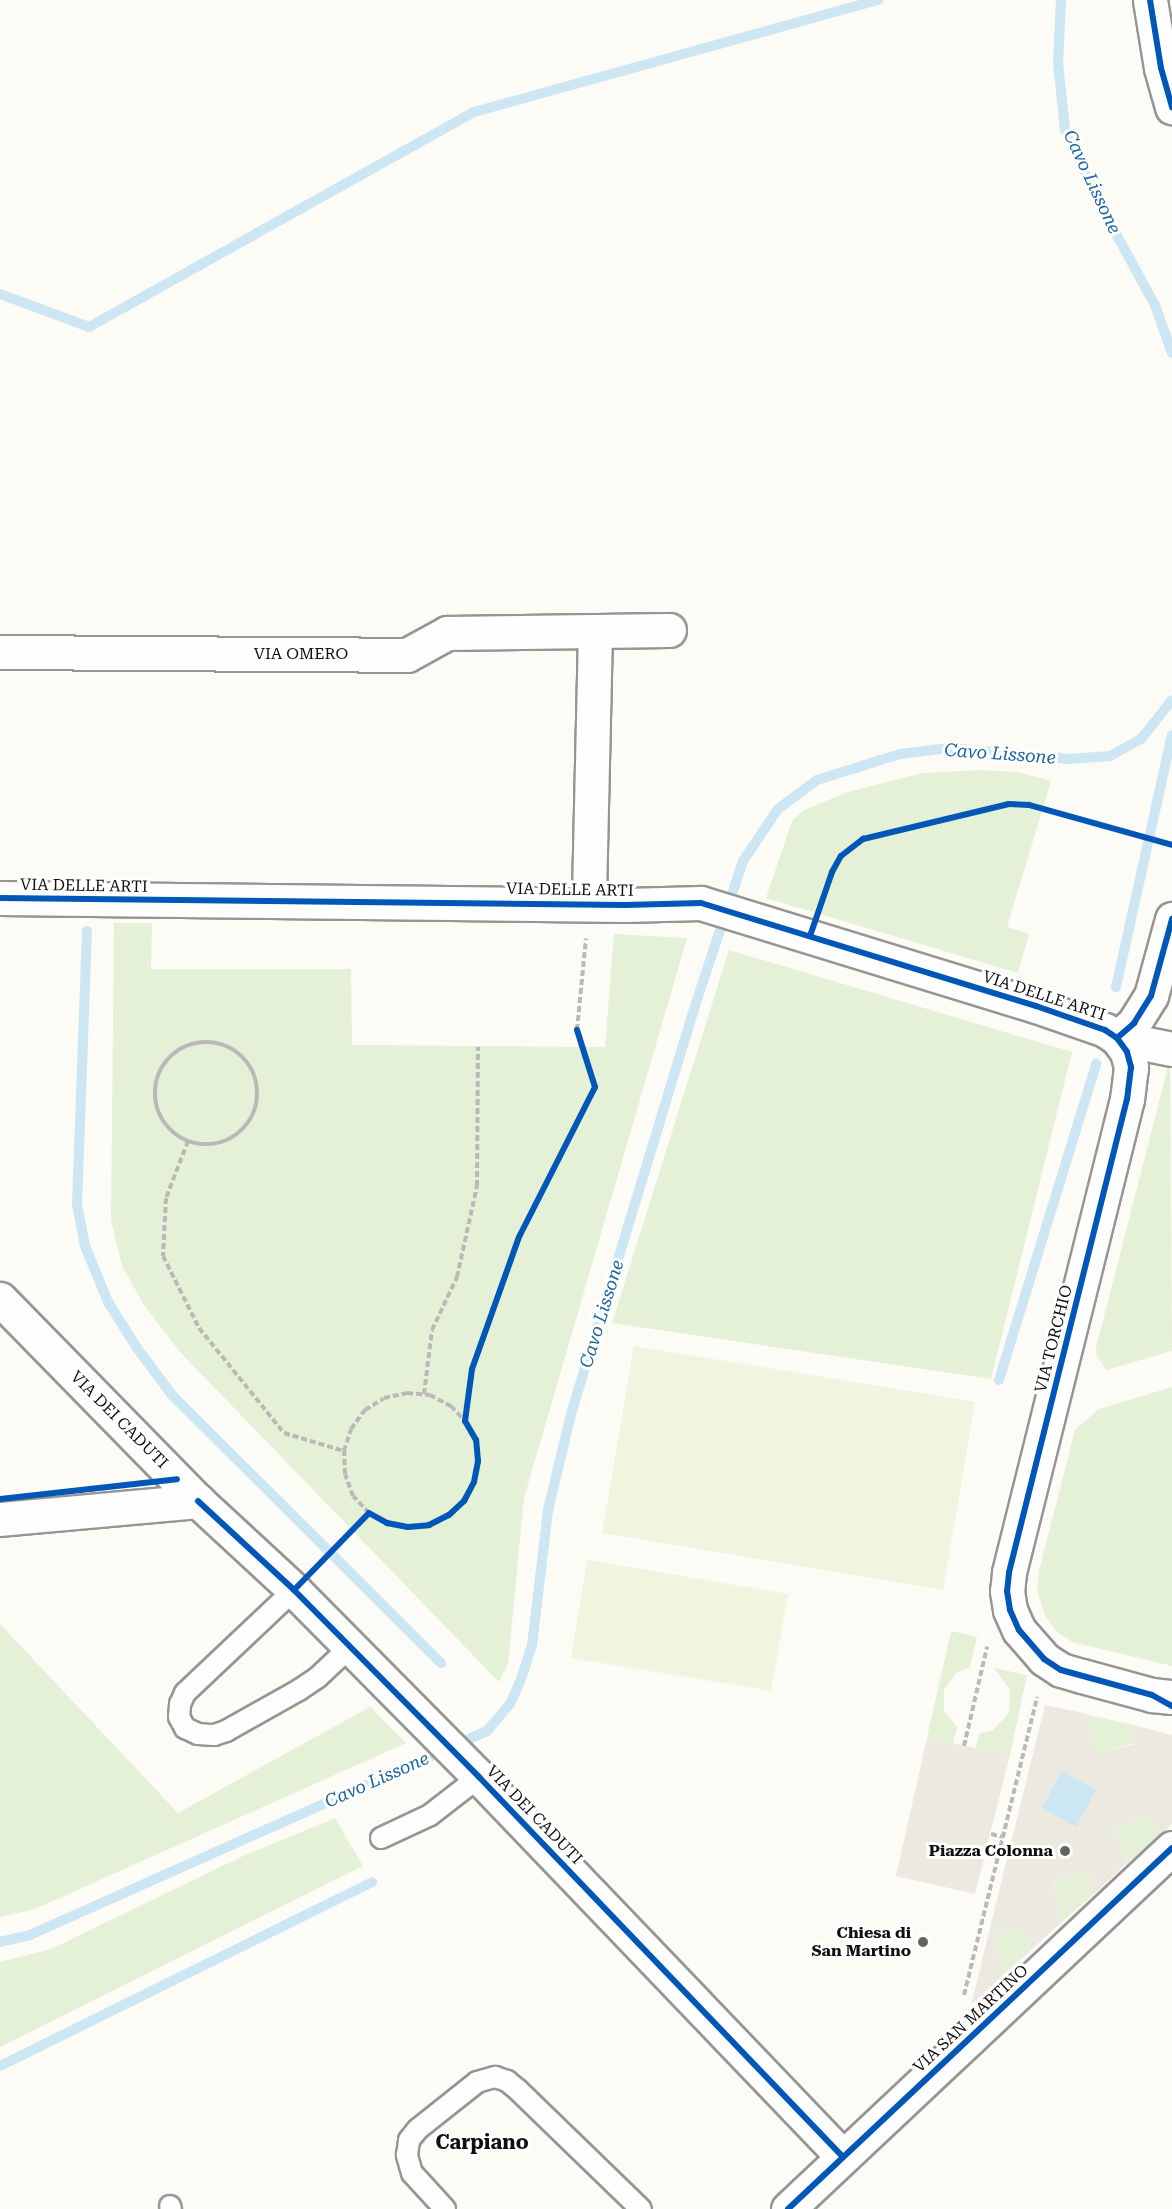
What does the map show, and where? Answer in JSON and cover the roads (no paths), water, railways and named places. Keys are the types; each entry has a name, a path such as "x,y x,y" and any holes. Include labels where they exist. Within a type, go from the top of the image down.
{"street":[{"path":"1150,0 1161,68 1172,108"},
{"name":"VIA OMERO","path":"0,652 407,655 447,633 669,630"},
{"path":"589,904 595,631"},
{"name":"VIA DELLE ARTI","path":"0,898 701,903 1046,1009 1105,1030 1117,1038 1172,1049"},
{"path":"1117,1038 1134,1023 1151,996 1172,919"},
{"name":"VIA TORCHIO","path":"1117,1038 1127,1052 1131,1067 1127,1099 1009,1573 1007,1591 1010,1610 1030,1645 1044,1659 1061,1670 1165,1699"},
{"name":"VIA DEI CADUTI","path":"0,1299 198,1501 294,1590 436,1733 843,2157"},
{"path":"0,1519 198,1501"},
{"name":"VIA SAN MARTINO","path":"788,2209 1172,1848"}],"lane":[{"path":"294,1590 184,1693 179,1717 185,1728 198,1734 214,1735 226,1731 317,1678 350,1647"},
{"path":"381,1838 430,1815 473,1771"},
{"path":"445,2209 412,2173 407,2155 410,2140 418,2129 477,2082 495,2077 507,2081 518,2090 641,2209"}],"water":[{"path":"1062,1771 1096,1790 1076,1827 1042,1808"}],"waterway":[{"path":"0,294 89,327 474,112 879,0"},
{"name":"Cavo Lissone","path":"1061,0 1058,63 1065,130 1098,201 1155,305 1172,353"},
{"name":"Cavo Lissone","path":"0,1942 30,1935 487,1731 510,1704 532,1645 548,1510 571,1414 695,1006 743,861 778,809 817,780 900,754 949,748 1069,759 1110,756 1142,738 1172,700"},
{"path":"1116,987 1172,735"},
{"path":"87,931 77,1204 85,1246 108,1302 137,1348 172,1395 441,1663"},
{"path":"999,1380 1096,1064"},
{"path":"0,2066 372,1882"}],"place":[{"name":"Piazza Colonna","path":"1065,1851"},
{"name":"Chiesa di San Martino","path":"923,1942"}],"district":[{"name":"Carpiano","path":"482,2142"}]}
